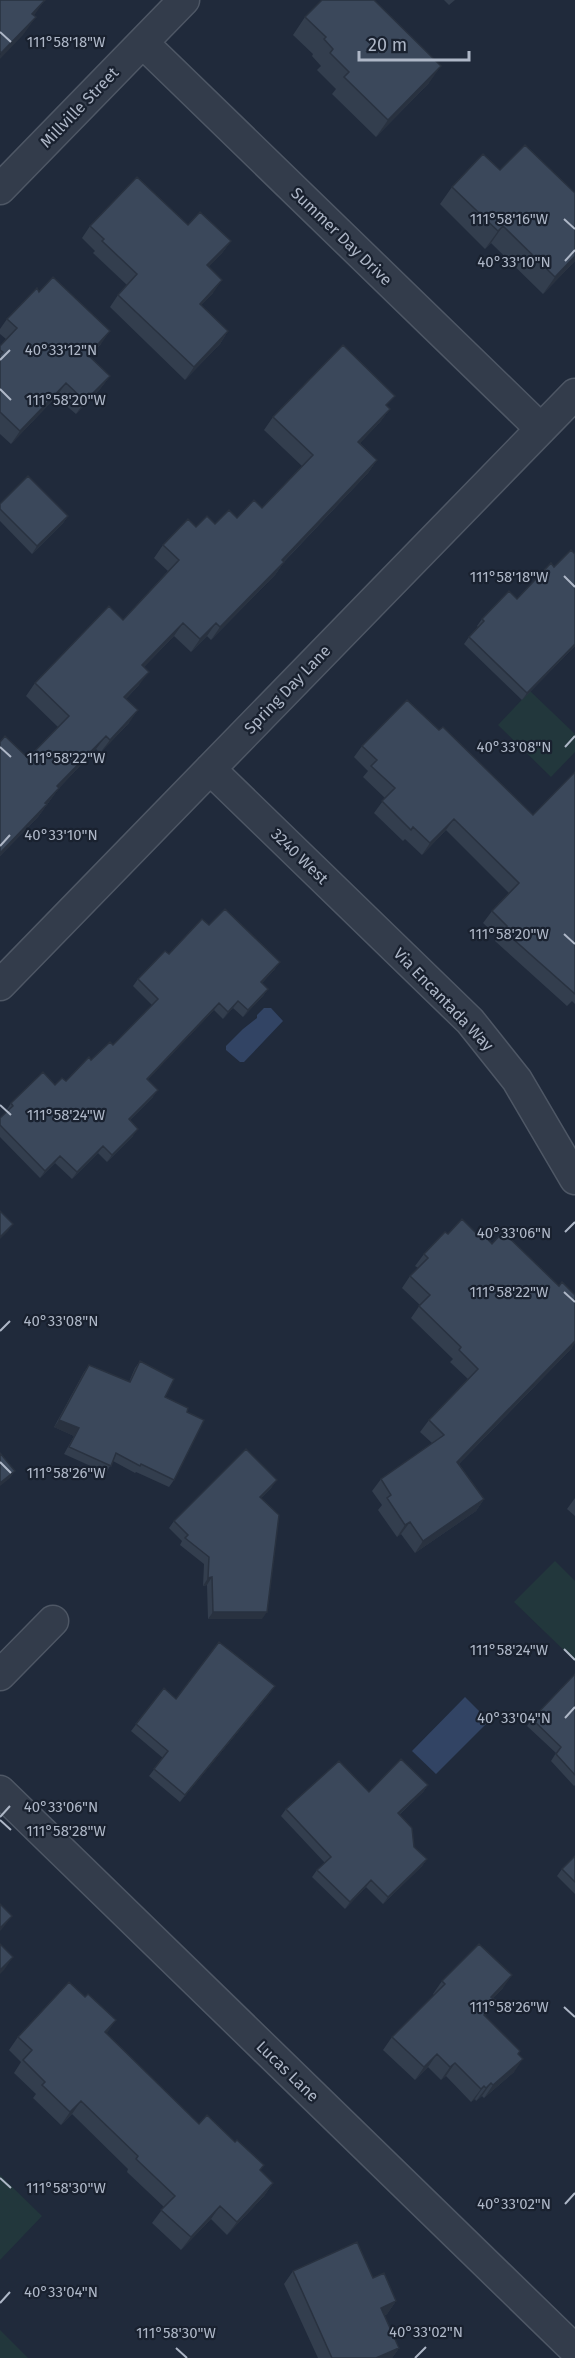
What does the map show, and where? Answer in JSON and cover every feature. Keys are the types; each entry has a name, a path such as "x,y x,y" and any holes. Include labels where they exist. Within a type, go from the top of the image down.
{"street":[{"name":"Millville Street","path":"0,189 184,0"},
{"name":"Summer Day Drive","path":"142,43 541,429"},
{"name":"Spring Day Lane","path":"0,985 575,394"},
{"name":"3240 West","path":"210,769 389,943"},
{"name":"Via Encantada Way","path":"389,943 470,1021 493,1047 517,1080 575,1179"},
{"path":"0,1675 53,1621"},
{"name":"Lucas Lane","path":"0,1791 575,2350"}],"green space":[{"path":"530,691 575,734 575,752 551,777 498,725"},
{"path":"555,1561 575,1581 575,1661 514,1602"},
{"path":"0,2175 42,2216 0,2260"},
{"path":"0,2330 28,2358 0,2358"}],"water":[{"path":"264,1008 271,1008 283,1021 244,1062 240,1062 226,1050 226,1046 257,1018"},
{"path":"465,1697 489,1721 436,1774 412,1751"}],"building":[{"path":"0,0 45,0 32,14 36,17 1,53 0,51"},
{"path":"322,0 374,0 441,66 388,120 344,77 349,72 330,53 333,49 324,39 326,37 305,17"},
{"path":"525,145 575,193 575,256 555,277 503,226 498,231 452,187 483,154 500,170"},
{"path":"137,177 188,225 200,212 231,241 207,265 222,280 200,304 228,331 194,367 118,295 137,274 102,241 104,239 90,226"},
{"path":"53,277 110,331 88,355 110,376 85,401 66,383 20,431 0,412 0,355 3,352 0,346 17,328 7,319 37,288 39,292"},
{"path":"343,345 395,396 386,405 390,409 358,442 377,460 282,560 284,562 220,627 216,623 200,639 183,623 142,665 149,672 124,697 138,710 110,740 106,736 57,786 59,788 45,803 47,804 0,853 0,742 5,736 28,758 69,716 35,683 109,606 123,620 179,560 163,545 188,519 196,527 207,516 215,524 229,510 237,518 254,500 262,508 313,455 273,417"},
{"path":"28,476 68,516 37,546 0,509 0,504"},
{"path":"571,550 575,554 575,644 527,693 469,637 484,621 482,619 509,591 517,599 551,563 554,567"},
{"path":"407,700 439,730 443,727 533,815 575,772 575,994 503,930 507,926 492,911 519,883 454,819 430,843 413,827 411,830 382,801 395,788 371,766 377,760 362,746"},
{"path":"225,909 280,962 261,982 268,989 248,1010 238,1001 228,1012 219,1003 147,1079 158,1090 129,1119 138,1129 112,1155 103,1146 77,1172 60,1156 45,1171 0,1125 0,1118 13,1106 11,1103 43,1072 55,1085 62,1078 66,1081 89,1057 91,1060 110,1042 113,1045 158,999 138,979 165,951 169,954 202,919 209,925"},
{"path":"0,1211 13,1224 0,1237"},
{"path":"462,1219 477,1234 480,1231 492,1244 503,1232 559,1286 562,1282 575,1295 575,1341 457,1462 484,1499 423,1541 410,1522 405,1525 387,1498 391,1495 381,1479 444,1435 429,1420 478,1369 459,1350 461,1347 419,1306 430,1295 410,1276 428,1258 424,1254 445,1232 448,1234"},
{"path":"140,1361 174,1379 165,1397 188,1408 187,1412 204,1420 174,1480 116,1453 111,1466 69,1447 79,1428 59,1420 89,1365 130,1382"},
{"path":"246,1449 277,1480 260,1497 279,1515 267,1612 213,1612 212,1577 208,1578 209,1557 185,1538 188,1535 174,1521"},
{"path":"0,1453 15,1471 0,1483"},
{"path":"219,1642 275,1686 185,1795 154,1769 168,1751 136,1724 164,1688 176,1699"},
{"path":"575,1674 575,1775 556,1754 561,1747 532,1719"},
{"path":"401,1759 428,1785 398,1813 412,1828 414,1847 427,1859 388,1897 371,1880 350,1902 317,1870 331,1857 286,1809 339,1761 369,1792"},
{"path":"575,1856 575,1882 562,1869"},
{"path":"0,1904 12,1916 0,1928"},
{"path":"0,1944 13,1957 0,1970"},
{"path":"479,1944 512,1975 491,1997 497,2001 484,2015 520,2051 518,2054 523,2059 493,2085 491,2083 481,2089 455,2063 450,2067 437,2054 424,2067 392,2037 445,1984 442,1981"},
{"path":"69,1982 85,1997 88,1994 116,2020 105,2032 199,2124 207,2115 235,2142 237,2140 264,2165 260,2170 273,2183 237,2222 220,2206 191,2237 161,2210 175,2196 136,2159 138,2156 81,2101 70,2112 42,2085 45,2082 23,2060 32,2050 18,2037"},
{"path":"357,2242 373,2278 384,2273 396,2301 381,2308 399,2348 376,2358 332,2358 293,2271"}]}
